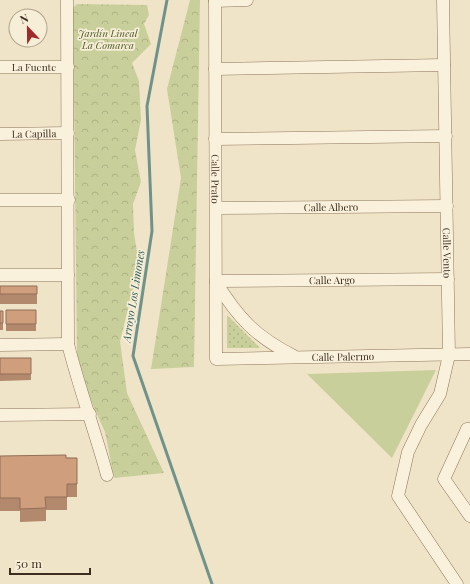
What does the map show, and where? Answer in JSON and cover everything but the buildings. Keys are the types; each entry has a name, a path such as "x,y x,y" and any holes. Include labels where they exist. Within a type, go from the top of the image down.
{"street":[{"path":"67,0 69,200 68,344 77,380 90,414 107,475"},
{"path":"215,0 247,0"},
{"name":"Calle Prato","path":"215,0 216,359"},
{"name":"Calle Vento","path":"443,0 450,355 440,394 421,425 408,452 398,496 457,584"},
{"path":"215,68 444,65"},
{"name":"La Fuente","path":"0,67 68,67"},
{"name":"La Capilla","path":"0,134 68,133"},
{"path":"215,139 446,136"},
{"path":"0,200 69,200"},
{"name":"Calle Albero","path":"216,208 447,206"},
{"path":"0,275 68,275"},
{"name":"Calle Argo","path":"216,281 448,279"},
{"path":"216,281 230,305 250,327 271,344 296,357"},
{"path":"0,345 68,344"},
{"name":"Calle Palermo","path":"216,359 470,354"},
{"path":"0,415 90,414"},
{"path":"470,429 467,429 444,479 464,500 470,516"}],"green space":[{"path":"190,0 200,0 194,367 151,369 181,178 167,89"},
{"name":"Jardín Lineal La Comarca","path":"77,4 147,5 149,15 144,24 151,44 132,63 139,81 141,120 135,150 141,182 133,204 134,233 139,265 120,341 127,393 164,473 114,478 105,432 82,381 77,354 73,8"},
{"path":"227,315 260,348 227,348"},
{"path":"436,370 392,458 307,374"}],"waterway":[{"name":"Arroyo Los Limones","path":"167,0 147,106 152,231 133,356 212,584"}]}
